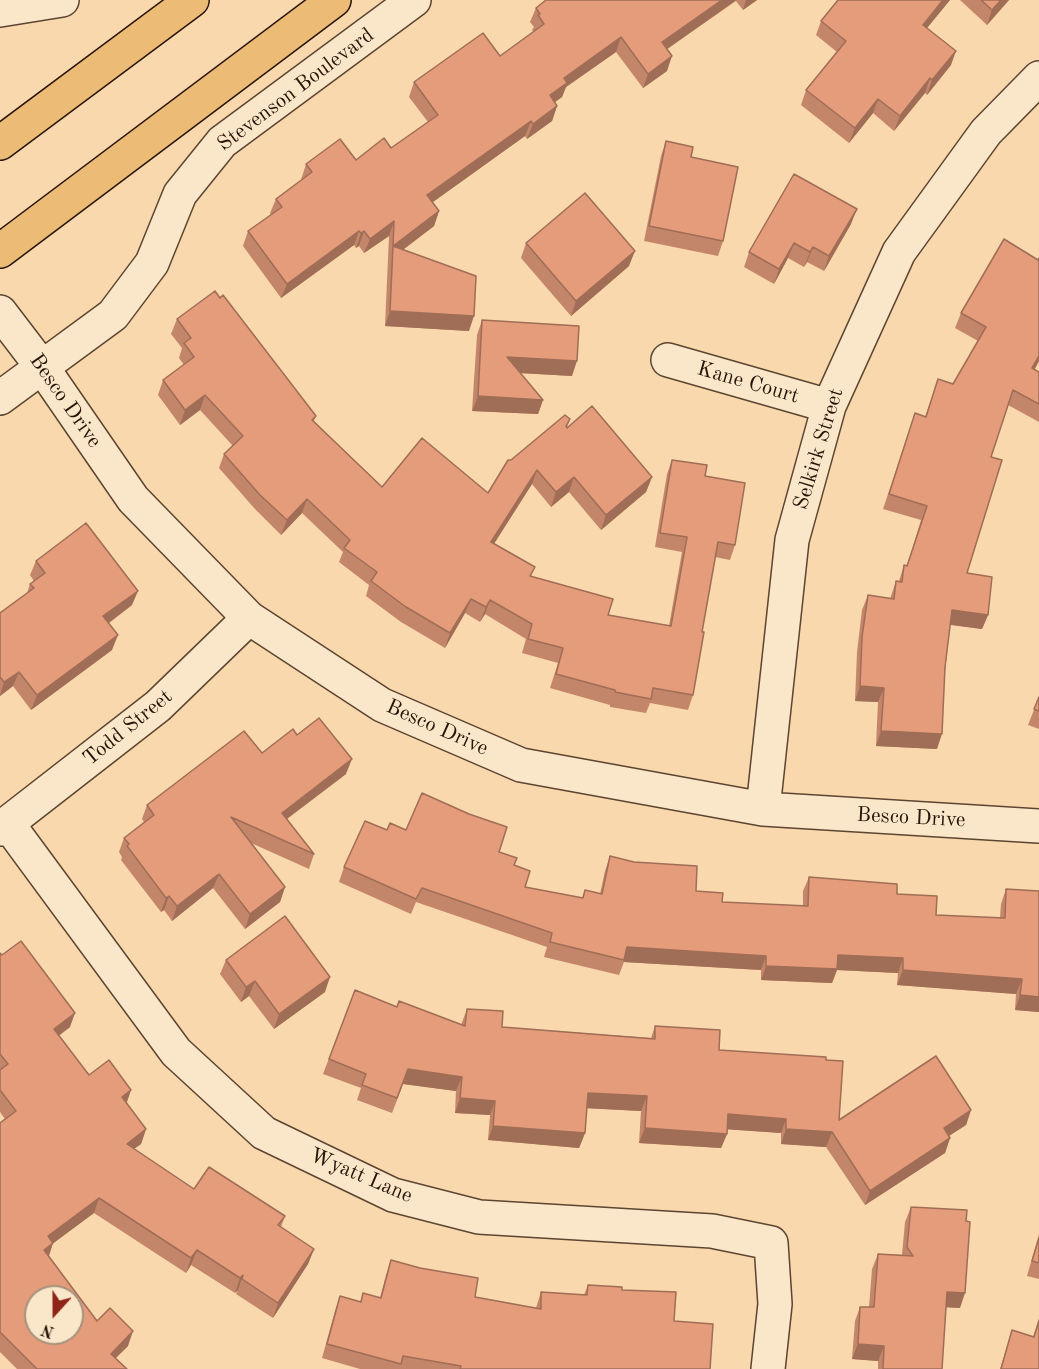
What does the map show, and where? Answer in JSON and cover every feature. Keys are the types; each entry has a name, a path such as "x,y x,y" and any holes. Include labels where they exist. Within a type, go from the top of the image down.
{"main road":[{"path":"0,143 192,0"},
{"path":"0,252 334,0"}],"street":[{"path":"0,10 62,0"},
{"name":"Stevenson Boulevard","path":"0,398 113,315 152,262 180,194 222,142 414,0"},
{"name":"Selkirk Street","path":"763,809 792,540 829,406 899,252 986,132 1039,78"},
{"name":"Besco Drive","path":"0,312 42,367 134,499 249,618 382,705 521,765 763,809 1039,826"},
{"name":"Kane Court","path":"668,360 829,406"},
{"name":"Todd Street","path":"4,826 158,706 249,618"},
{"name":"Wyatt Lane","path":"4,826 176,1052 264,1133 393,1195 479,1217 712,1231 771,1243 775,1304 768,1369"}],"building":[{"path":"546,0 722,0 662,42 672,56 648,74 621,37 564,78 567,83 550,95 557,106 533,124 531,121 427,195 439,211 393,246 394,221 370,239 364,231 361,233 359,231 287,284 248,231 282,207 276,199 312,172 306,164 340,139 356,160 384,138 391,148 438,115 414,82 483,33 500,56 544,24 536,8"},
{"path":"838,0 943,0 923,25 956,51 932,80 930,78 900,116 878,99 855,128 806,90 846,41 821,21"},
{"path":"981,0 1001,0 992,10"},
{"path":"666,141 693,147 691,157 738,167 723,241 649,226"},
{"path":"794,174 857,209 829,256 813,247 810,252 794,243 779,269 749,252"},
{"path":"585,193 635,251 576,301 526,243"},
{"path":"1004,239 1038,260 1039,258 1039,356 1032,368 1039,372 1039,404 1013,390 991,457 1002,460 967,573 992,577 988,615 952,610 945,667 942,734 881,731 884,688 860,686 862,637 868,595 894,599 896,581 902,582 904,565 907,566 927,506 889,494 915,413 926,417 938,379 953,384 986,327 961,313"},
{"path":"393,246 476,276 474,316 390,311"},
{"path":"215,291 220,298 223,295 316,416 312,420 382,487 422,438 488,493 508,460 511,460 565,415 570,419 567,428 592,406 652,477 606,515 574,477 556,492 537,470 491,542 535,567 530,576 613,599 608,615 671,626 687,537 660,533 672,460 707,465 705,476 745,483 735,545 718,542 693,695 653,688 651,699 615,692 615,690 556,674 563,648 528,639 532,624 490,600 486,607 471,599 450,633 406,607 371,581 377,572 344,548 350,540 307,499 287,520 260,495 224,454 243,436 205,395 185,410 163,380 194,357 184,343 191,338 177,319"},
{"path":"482,320 579,326 577,361 507,357 543,400 478,396"},
{"path":"86,523 138,591 103,616 118,635 37,695 19,672 4,682 0,678 0,613 34,588 30,584 45,573 36,561"},
{"path":"1039,697 1039,711 1034,709"},
{"path":"319,718 352,759 282,813 314,854 231,817 285,887 250,914 219,874 177,906 169,896 166,898 127,846 129,844 124,838 154,815 147,805 244,731 262,753 293,729 297,735"},
{"path":"422,793 469,814 507,827 499,852 517,858 514,865 530,871 525,887 583,898 585,890 602,894 610,856 634,862 697,866 696,891 723,893 722,902 808,906 809,877 897,884 897,894 937,896 936,915 1005,918 1006,889 1039,891 1039,997 1020,995 1022,979 903,970 903,958 838,955 837,969 766,966 766,956 627,947 624,960 550,942 552,933 422,888 416,899 344,867 365,821 387,830 390,823 406,830"},
{"path":"285,916 330,977 279,1014 255,981 246,987 226,960"},
{"path":"21,941 75,1013 54,1029 89,1075 109,1060 131,1090 122,1097 146,1129 127,1144 194,1189 209,1167 285,1216 278,1225 314,1249 278,1303 242,1279 243,1275 240,1278 197,1250 191,1258 99,1198 48,1236 53,1243 44,1250 70,1285 24,1285 24,1345 84,1345 84,1304 97,1321 110,1308 133,1331 111,1354 127,1369 37,1369 0,1332 0,1123 16,1111 0,1090 0,1070 8,1064 0,1054 0,953 2,955"},
{"path":"355,990 397,1007 399,1001 465,1026 467,1009 503,1011 502,1027 655,1039 655,1026 720,1030 719,1050 826,1057 826,1060 843,1061 839,1120 936,1056 971,1110 944,1128 950,1138 870,1191 832,1132 786,1129 786,1119 728,1114 727,1134 645,1128 647,1096 588,1093 585,1133 493,1126 495,1101 460,1098 462,1077 408,1069 397,1098 362,1085 366,1074 329,1059"},
{"path":"911,1207 967,1210 966,1221 970,1222 965,1293 947,1292 942,1369 883,1369 884,1346 858,1344 860,1307 874,1307 878,1254 913,1256 907,1247"},
{"path":"1039,1238 1039,1263 1032,1261"},
{"path":"391,1260 420,1268 478,1278 475,1297 541,1309 541,1292 587,1295 588,1285 622,1287 622,1290 676,1292 674,1321 713,1324 710,1369 460,1369 461,1366 403,1356 401,1364 327,1344 340,1296 361,1302 363,1293 381,1298"},
{"path":"1039,1321 1039,1369 1001,1369 1012,1330 1034,1337"}]}
